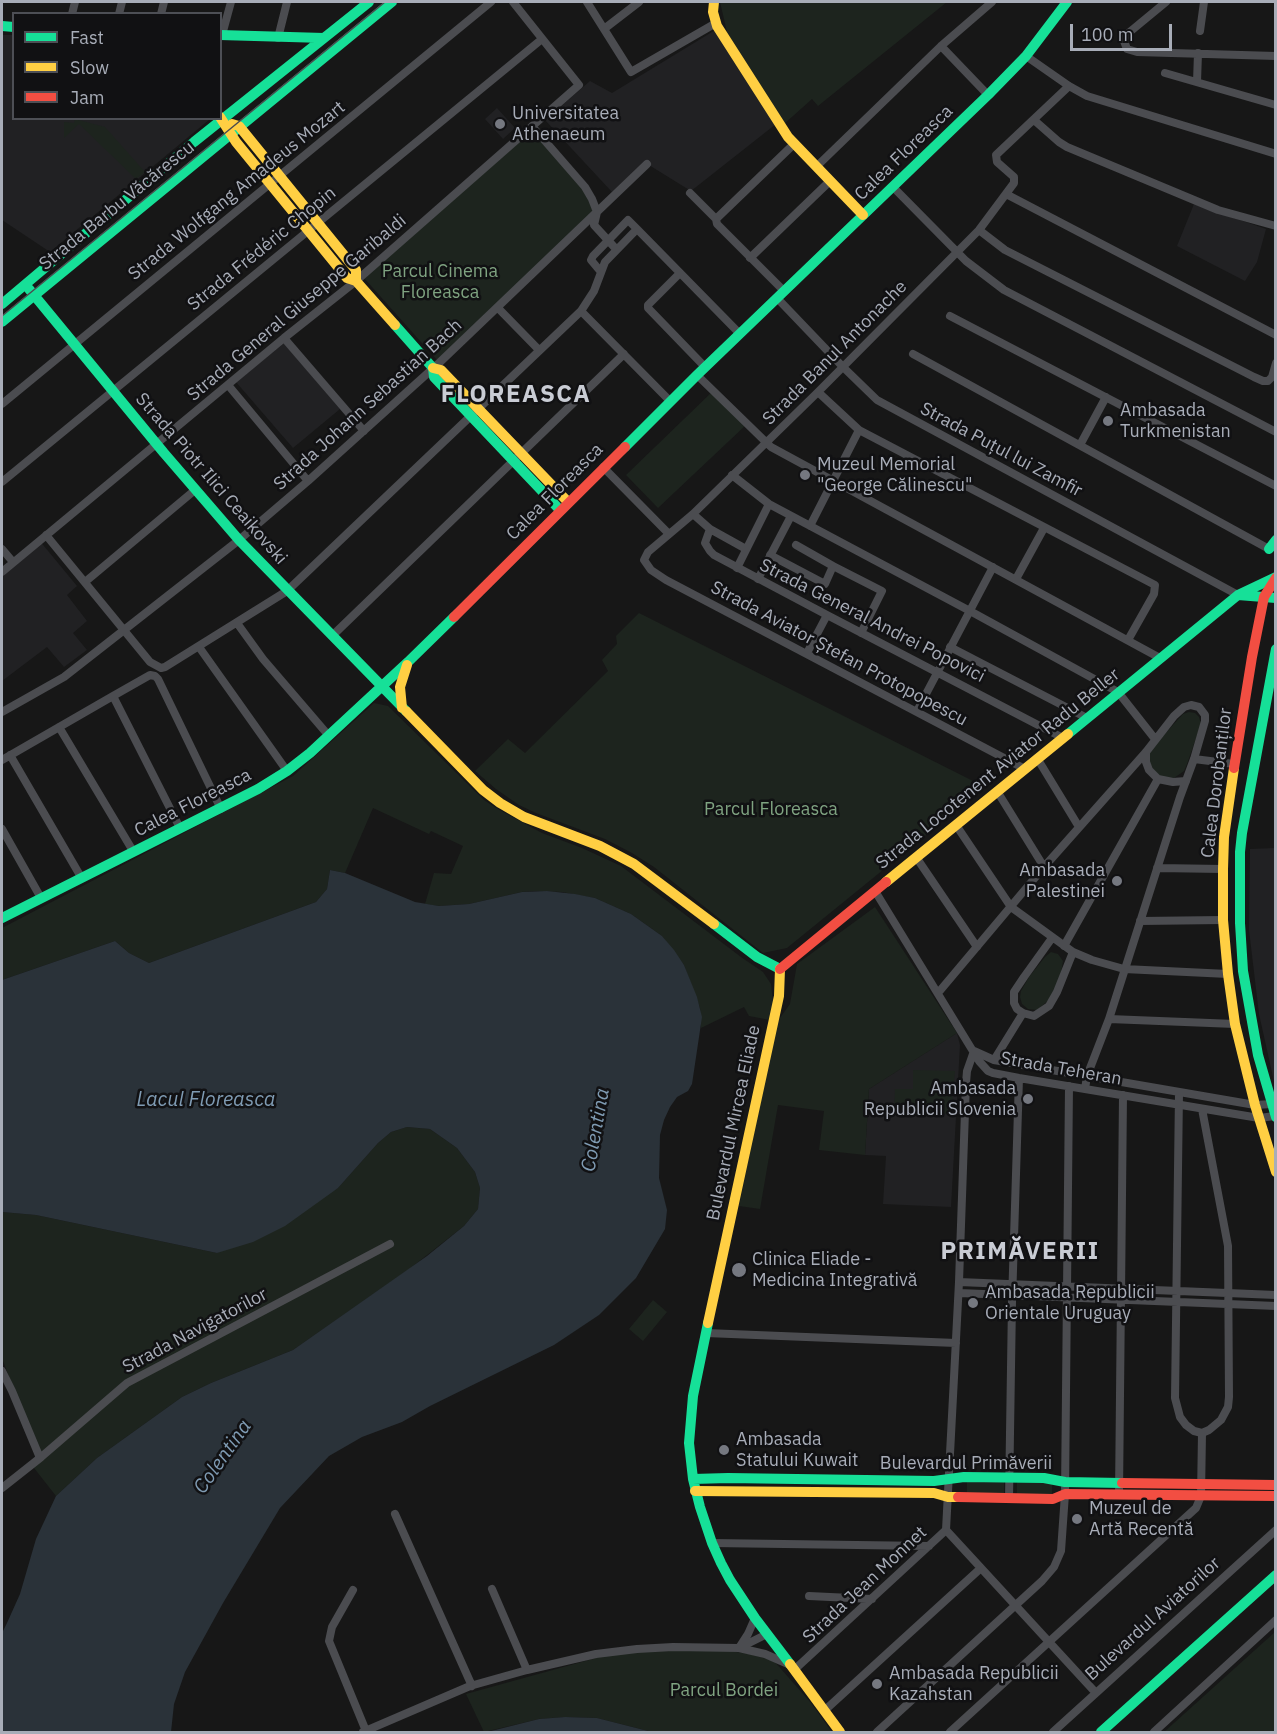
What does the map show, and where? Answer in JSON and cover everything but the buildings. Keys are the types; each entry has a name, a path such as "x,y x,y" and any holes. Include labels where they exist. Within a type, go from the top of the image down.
{"street":[{"path":"222,32 231,2"},
{"path":"278,38 287,2"},
{"name":"Strada Barbu Văcărescu","path":"222,118 369,2"},
{"name":"Strada Barbu Văcărescu","path":"2,322 392,2"},
{"name":"Strada Wolfgang Amadeus Mozart","path":"2,404 491,2"},
{"path":"513,2 542,39"},
{"path":"587,2 631,72 716,23"},
{"path":"604,29 639,2"},
{"path":"714,2 713,12 716,23 766,104 794,144 863,215"},
{"path":"816,167 941,46 992,2"},
{"name":"Calea Floreasca","path":"2,918 258,789 287,771 329,736 408,662 670,401 988,95 1026,56 1066,2"},
{"path":"1166,2 1128,33 1124,44 1127,49 1275,56"},
{"path":"1200,31 1204,2"},
{"path":"222,35 324,38"},
{"path":"294,38 305,45 307,52"},
{"name":"Strada General Giuseppe Garibaldi","path":"2,572 356,281 579,85 542,39"},
{"name":"Strada Frédéric Chopin","path":"2,482 542,39"},
{"path":"941,46 988,95"},
{"path":"1197,82 1198,53"},
{"path":"1026,56 1069,86 1095,99 1275,154"},
{"path":"1165,73 1275,105"},
{"path":"1069,86 996,155 997,162 1015,180 1006,194 1275,336"},
{"path":"222,118 239,126 279,176 347,278 356,281 433,368 441,370 475,413 564,506"},
{"path":"222,118 230,134 270,184 313,227"},
{"name":"Strada Barbu Văcărescu","path":"2,304 220,120"},
{"path":"1034,120 1067,147 1218,210 1275,226"},
{"path":"532,126 578,176 592,198 597,212 594,225 616,249"},
{"path":"716,219 794,144"},
{"name":"Strada Johann Sebastian Bach","path":"2,712 64,677 239,540 433,368 647,164"},
{"path":"750,258 830,181"},
{"path":"893,187 957,252 1004,290 1275,432"},
{"name":"Strada Puțul lui Zamfir","path":"690,193 750,258 812,334 870,394 885,405 1238,595"},
{"name":"Strada Banul Antonache","path":"644,560 648,552 693,514 766,443 979,230 1006,194"},
{"path":"601,272 591,260 593,256 628,220 740,334"},
{"path":"46,535 150,662 161,668 165,667 287,591 581,311 594,291 605,262 637,229"},
{"path":"979,230 1005,250 1254,377 1268,381 1272,377 1275,363"},
{"path":"680,273 647,306 701,371 766,443 1160,658"},
{"name":"Strada Piotr Ilici Ceaikovski","path":"25,284 156,444 239,540 381,687"},
{"path":"498,308 539,350"},
{"path":"581,311 670,401"},
{"path":"950,316 1275,486"},
{"path":"284,338 364,431"},
{"path":"332,636 624,354"},
{"path":"913,354 1080,445 1272,545"},
{"path":"228,385 308,481"},
{"path":"818,392 859,430 1155,585 1154,594 1128,640"},
{"path":"1080,445 1106,397"},
{"path":"810,526 859,430"},
{"path":"603,468 668,533"},
{"path":"732,475 769,504 1118,692 1155,739"},
{"path":"85,582 195,490"},
{"path":"737,568 769,504"},
{"path":"693,514 710,529 746,549"},
{"path":"758,579 791,516"},
{"path":"1016,579 1044,528"},
{"name":"Strada General Andrei Popovici","path":"710,529 706,547 714,555 1063,738"},
{"path":"796,545 882,591 861,633"},
{"path":"2,549 13,562"},
{"path":"770,555 825,584 833,566"},
{"name":"Strada Aviator Ștefan Protopopescu","path":"644,560 651,570 666,580 1024,769"},
{"path":"917,711 993,567"},
{"name":"Strada Locotenent Aviator Radu Beller","path":"780,969 1238,595 1275,578"},
{"name":"Calea Dorobanților","path":"1275,578 1264,597 1234,764 1224,837 1223,869 1223,920 1235,1024 1275,1172"},
{"path":"1238,595 1275,598"},
{"path":"1238,595 1253,604 1261,613"},
{"path":"807,653 827,615"},
{"path":"237,623 263,658 329,736"},
{"path":"199,647 287,771"},
{"path":"950,647 1087,718"},
{"name":"Calea Dorobanților","path":"1275,649 1244,822 1240,858 1243,971 1258,1054 1275,1117"},
{"path":"402,708 400,687 408,662"},
{"path":"2,760 150,675 155,676 221,808"},
{"path":"381,687 474,782 500,803 524,817 600,846 634,864 757,957 780,969"},
{"path":"113,696 180,828"},
{"path":"938,993 1179,711 1184,706 1194,705 1203,711 1205,721 1085,1089"},
{"path":"58,727 133,851"},
{"path":"1146,752 1149,770 1158,779 1173,782 1186,781"},
{"path":"10,755 81,877"},
{"path":"1037,758 1079,827"},
{"path":"1194,759 1234,764"},
{"path":"1064,946 1158,779"},
{"path":"997,791 1044,867"},
{"path":"956,825 1011,907 1074,952 1124,969 1228,974"},
{"path":"2,829 41,898"},
{"path":"916,857 977,946"},
{"path":"1157,868 1223,869"},
{"path":"875,891 974,1051"},
{"path":"1140,921 1223,920"},
{"path":"1052,938 1014,992 1014,1003 1023,1013 1034,1016 1048,1006 1057,992 1074,952"},
{"name":"Bulevardul Mircea Eliade","path":"780,969 779,996 693,1396 689,1443 696,1491 712,1543 730,1580 755,1618 840,1732"},
{"path":"994,1060 1023,1013"},
{"path":"1109,1019 1235,1024"},
{"name":"Strada Teheran","path":"974,1051 994,1060 1179,1093 1256,1105 1272,1104"},
{"name":"Strada Teheran","path":"974,1051 988,1071 1019,1078 1259,1118 1275,1117"},
{"name":"Strada Jean Monnet","path":"792,1668 872,1599 946,1530 959,1293 966,1083 969,1062 974,1051"},
{"path":"1010,1499 1019,1078"},
{"path":"877,1732 1042,1581 1058,1560 1063,1541 1065,1494 1069,1086"},
{"path":"1179,1093 1176,1404 1180,1417 1186,1425 1202,1433 1216,1425 1228,1407 1229,1305 1228,1239 1202,1109"},
{"path":"1119,1495 1123,1095"},
{"name":"Strada Navigatorilor","path":"2,1488 127,1383 390,1244"},
{"path":"959,1282 1275,1295"},
{"path":"959,1293 1275,1306"},
{"path":"706,1333 956,1343"},
{"path":"2,1371 40,1458"},
{"path":"950,1732 1196,1508 1202,1490 1202,1433"},
{"name":"Bulevardul Primăverii","path":"693,1479 934,1481 964,1477 1053,1478 1065,1482 1119,1483 1275,1496"},
{"name":"Bulevardul Primăverii","path":"696,1491 934,1492 948,1497 1053,1499 1065,1494 1119,1495 1275,1485"},
{"path":"395,1514 472,1686"},
{"path":"946,1530 1096,1693"},
{"name":"Bulevardul Aviatorilor","path":"1053,1732 1275,1530"},
{"path":"712,1543 929,1546"},
{"path":"824,1711 981,1568"},
{"path":"1101,1732 1275,1575"},
{"path":"492,1589 526,1670"},
{"path":"353,1590 332,1627 328,1641 364,1732 472,1686 526,1670 596,1654 637,1648 740,1648 765,1654 792,1668"},
{"path":"809,1596 872,1599"},
{"path":"740,1648 755,1618"},
{"path":"1154,1732 1275,1620"},
{"path":"740,1648 767,1634"}],"shaded area":[{"path":"717,29 776,124 691,191 644,162 612,192 545,120 590,81 612,93"},
{"path":"2,35 12,35 12,120 209,120 50,252 2,220"},
{"name":"Universitatea Athenaeum","path":"497,108 515,128 503,139 485,119"},
{"path":"1194,204 1266,229 1257,262 1245,281 1177,246"},
{"path":"284,343 340,409 293,448 236,382"},
{"path":"39,540 77,586 67,595 87,621 73,633 87,650 64,667 47,647 2,681 2,572"},
{"path":"1276,848 1275,1086 1259,1014 1249,930 1250,849"},
{"path":"957,1033 960,1045 951,1207 883,1204 886,1156 865,1155 869,1089"}],"green space":[{"path":"720,2 947,2 818,106 812,99 783,125 727,32"},
{"path":"75,120 79,120 105,127 145,172 136,179 79,124 64,138 64,122 74,123"},
{"name":"Parcul Cinema Floreasca","path":"532,131 582,188 593,212 437,360 364,278"},
{"path":"713,391 747,424 658,508 626,475"},
{"name":"Parcul Floreasca","path":"639,613 985,787 787,948 763,953 654,867 632,853 605,839 519,805 475,771 508,739 525,753 608,671 602,660 617,644 616,636"},
{"path":"374,703 388,706 484,800 542,833 621,866 763,972 771,984 773,1002 770,1020 749,1016 744,1007 701,1028 700,1008 684,965 662,936 631,914 595,898 562,892 534,891 469,904 439,906 425,904 434,873 451,874 463,846 431,831 429,834 373,808 345,873 330,870 327,889 316,902 149,963 129,953 115,941 2,980 2,928 293,776"},
{"path":"1189,712 1199,717 1201,724 1184,771 1174,778 1160,777 1155,773 1149,761 1150,750 1183,714"},
{"path":"875,907 957,1033 869,1089 865,1155 819,1150 824,1111 778,1105 760,1209 739,1206 777,1022 790,1004 797,964"},
{"path":"1051,952 1058,954 1063,961 1059,984 1050,999 1037,1010 1028,1009 1022,1004 1021,991 1029,977"},
{"path":"913,1070 955,1071 951,1114 894,1113 895,1089 913,1089"},
{"path":"407,1127 430,1129 457,1148 475,1172 480,1188 478,1209 464,1226 408,1270 293,1350 182,1397 97,1458 56,1496 34,1468 36,1449 2,1358 2,1212 36,1215 217,1253 338,1188 378,1143 391,1132"},
{"path":"653,1300 667,1312 643,1341 629,1329"},
{"path":"1017,1480 1052,1481 1052,1496 1067,1503 1017,1495"},
{"path":"967,1481 1004,1482 1004,1495 967,1495"},
{"path":"1275,1632 1275,1732 1164,1732"},
{"name":"Parcul Bordei","path":"645,1650 724,1650 774,1661 811,1703 832,1732 652,1732 597,1718 565,1717 539,1719 484,1732 466,1694 607,1655"}],"water":[{"name":"Lacul Floreasca","path":"330,870 345,873 415,902 439,906 469,904 522,892 547,891 575,894 595,898 631,914 662,936 684,965 697,997 702,1017 692,1084 688,1091 677,1097 670,1107 660,1135 659,1178 667,1210 665,1229 636,1278 599,1315 554,1345 402,1422 362,1437 329,1456 280,1508 223,1603 185,1672 174,1704 171,1732 2,1732 2,1633 20,1594 36,1539 56,1496 97,1458 182,1397 293,1350 427,1256 464,1226 478,1209 480,1188 475,1172 457,1148 430,1129 407,1127 391,1132 378,1143 338,1188 285,1226 253,1242 217,1253 36,1215 2,1212 2,980 115,941 129,953 149,963 316,902 327,889"},
{"path":"597,1718 652,1732 487,1732 539,1719"}],"tram line":[{"path":"2,316 385,2"}],"traffic: fast":[{"path":"222,120 369,2"},
{"path":"2,322 392,2"},
{"path":"625,447 988,95 1026,56 1067,2"},
{"path":"2,26 12,27"},
{"path":"222,35 324,38"},
{"path":"2,304 222,120"},
{"path":"29,289 239,540 406,711"},
{"path":"395,325 433,368 434,377 560,510"},
{"path":"1269,549 1276,540"},
{"path":"1068,734 1238,595 1276,577"},
{"path":"1238,595 1276,598"},
{"path":"2,918 258,789 287,771 310,753 454,617"},
{"path":"1276,649 1240,852 1243,971 1258,1055 1276,1117"},
{"path":"714,924 757,957 780,969"},
{"path":"708,1323 693,1396 689,1443 693,1479 700,1507 721,1563 755,1618 790,1664"},
{"path":"693,1479 934,1481 964,1477 1044,1478 1065,1482 1122,1483"},
{"path":"1101,1732 1276,1575"}],"traffic: slow":[{"path":"714,2 713,12 717,26 788,137 863,215"},
{"path":"222,120 236,142 347,278 356,281 395,325"},
{"path":"232,124 239,126 356,270 356,281"},
{"path":"433,368 441,370 568,502"},
{"path":"402,708 400,687 407,665"},
{"path":"406,711 483,790 500,803 524,817 600,846 634,864 714,924"},
{"path":"886,882 1068,734"},
{"path":"1234,768 1224,837 1223,869 1223,920 1228,974 1235,1024 1255,1105 1276,1172"},
{"path":"708,1323 779,996 780,969"},
{"path":"695,1491 934,1493 958,1497"},
{"path":"790,1664 840,1732"}],"traffic: jam":[{"path":"454,617 625,447"},
{"path":"1234,768 1264,597 1276,578"},
{"path":"780,969 886,882"},
{"path":"1122,1483 1276,1485"},
{"path":"958,1497 1053,1499 1065,1494 1276,1496"}],"place":[{"name":"Universitatea Athenaeum","path":"500,124"},
{"name":"Ambasada Turkmenistan","path":"1108,421"},
{"name":"Muzeul Memorial \"George Călinescu\"","path":"805,475"},
{"name":"Ambasada Palestinei","path":"1117,881"},
{"name":"Ambasada Republicii Slovenia","path":"1028,1099"},
{"name":"Clinica Eliade - Medicina Integrativă","path":"739,1270"},
{"name":"Ambasada Republicii Orientale Uruguay","path":"973,1303"},
{"name":"Ambasada Statului Kuwait","path":"724,1450"},
{"name":"Muzeul de Artă Recentă","path":"1077,1519"},
{"name":"Ambasada Republicii Kazahstan","path":"877,1684"}],"district":[{"name":"FLOREASCA","path":"516,395"},
{"name":"PRIMĂVERII","path":"1020,1252"}],"water label":[{"name":"Colentina","path":"596,1130"},
{"name":"Colentina","path":"223,1457"}]}
